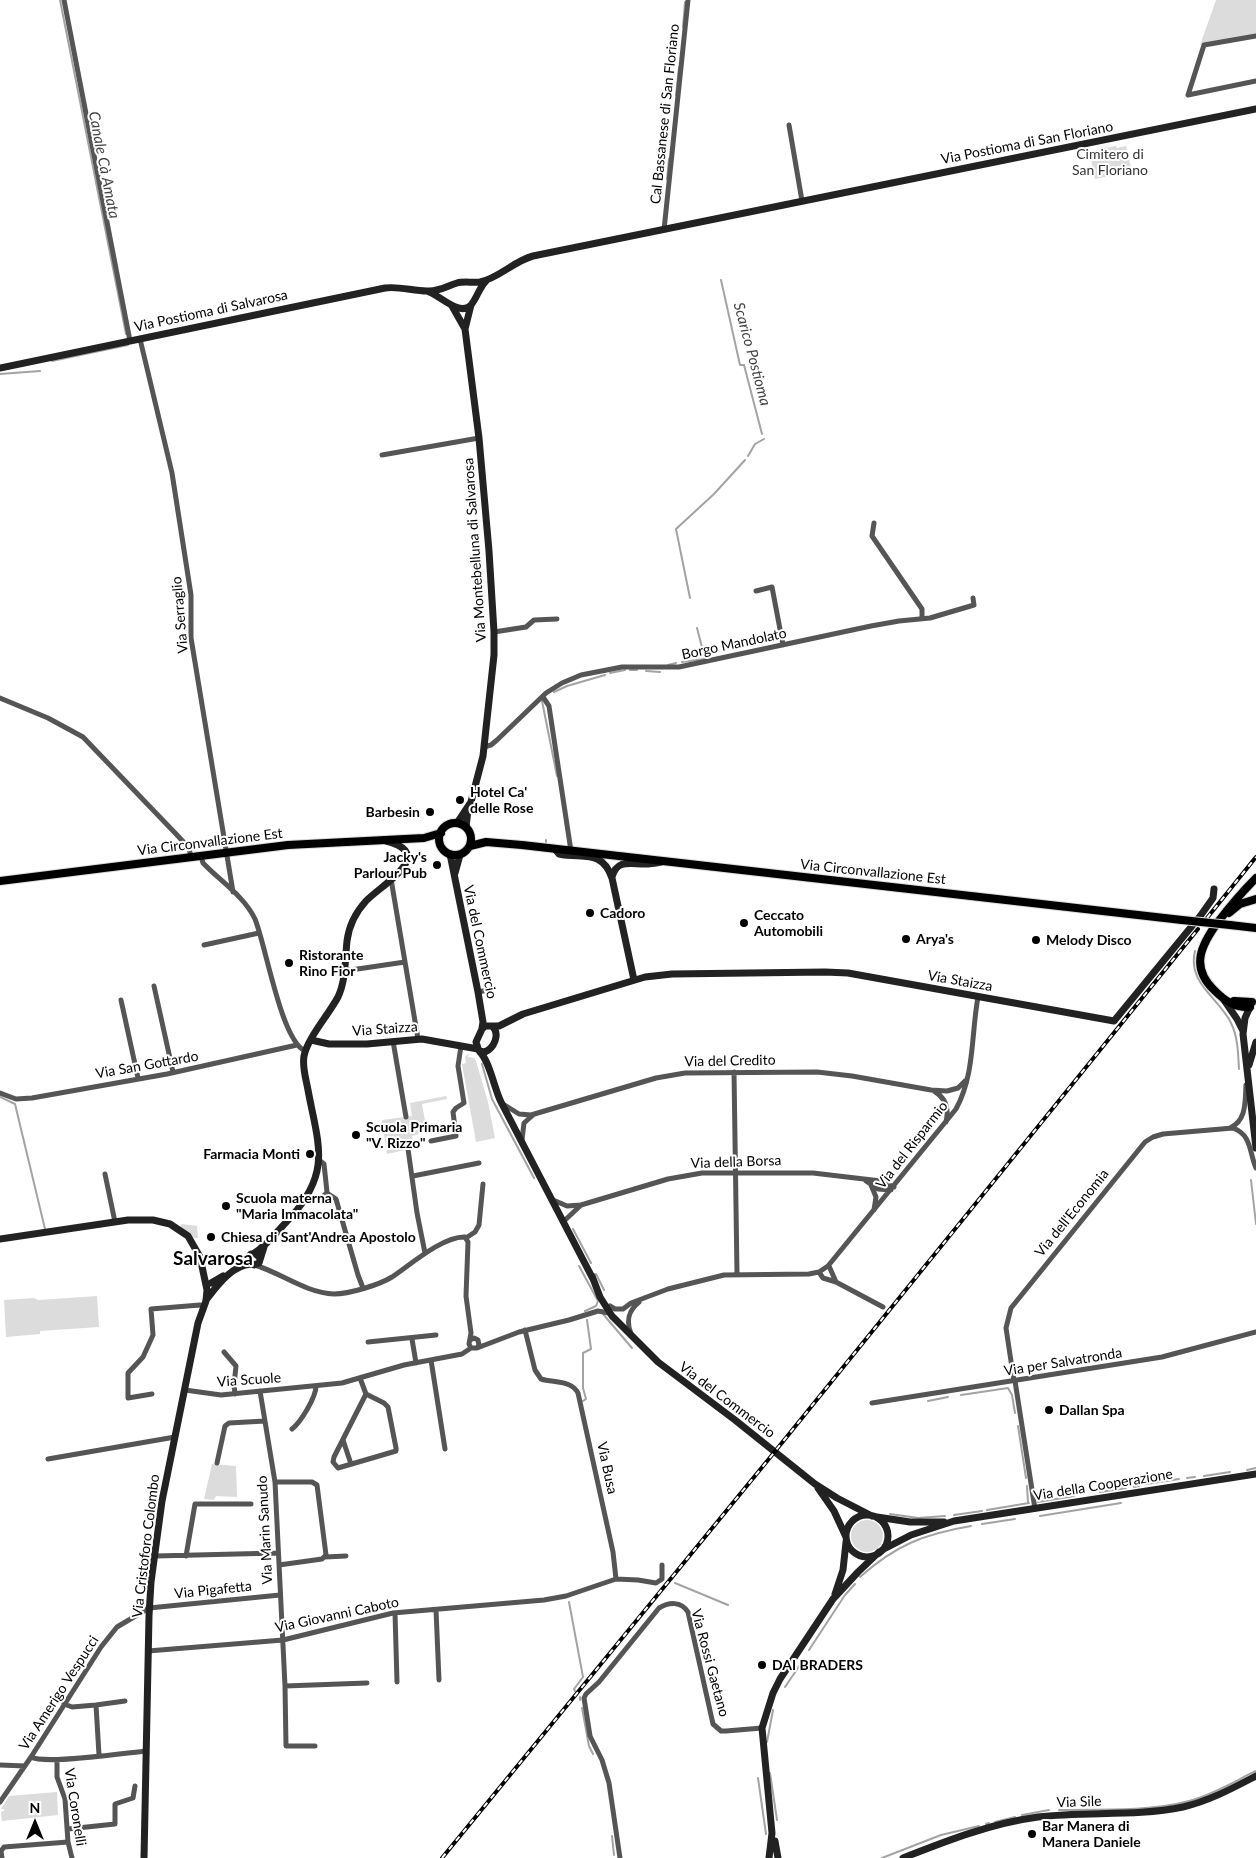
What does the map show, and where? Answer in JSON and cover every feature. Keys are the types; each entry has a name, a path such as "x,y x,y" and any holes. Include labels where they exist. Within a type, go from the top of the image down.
{"main road":[{"path":"424,838 441,832 448,826 457,824 486,842"},
{"path":"441,832 440,842 444,850 450,854 460,855 470,846 471,839 468,830"},
{"name":"Via Circonvallazione Est","path":"0,881 288,845 424,838"},
{"path":"424,838 440,842"},
{"name":"Via Circonvallazione Est","path":"486,842 571,850 1256,930"},
{"path":"470,846 486,842"},
{"path":"1254,1004 1234,1002 1223,998 1206,980 1200,964 1203,946 1236,899 1256,878"},
{"path":"1220,920 1236,907 1256,899"}],"street":[{"path":"64,0 130,341"},
{"name":"Cal Bassanese di San Floriano","path":"664,230 688,0"},
{"path":"1256,36 1204,45 1188,95 1256,82"},
{"name":"Via Postioma di San Floriano","path":"664,230 1256,109"},
{"path":"789,125 802,201"},
{"name":"Via Postioma di Salvarosa","path":"0,368 389,287 428,292 451,287 458,283 488,279 529,257 664,230"},
{"name":"Via Postioma di Salvarosa","path":"473,301 488,279"},
{"path":"451,287 448,295 451,305 463,309 473,301 473,290 465,283"},
{"name":"Via Postioma di Salvarosa","path":"428,292 451,305"},
{"name":"Via Montebelluna di Salvarosa","path":"465,329 473,301"},
{"name":"Via Montebelluna di Salvarosa","path":"451,305 465,329 479,438 490,551 494,632 494,655 484,747 469,808"},
{"name":"Via Serraglio","path":"140,339 172,473 191,595 192,638 233,892"},
{"name":"Via Montebelluna di Salvarosa","path":"382,456 479,438"},
{"path":"874,523 872,536 922,609 922,618"},
{"path":"756,592 772,587 784,645"},
{"name":"Borgo Mandolato","path":"484,747 491,745 497,740 543,697 562,683 581,675 622,666 680,667 871,626 930,618 974,605 973,598"},
{"path":"494,632 526,627 534,620 558,619"},
{"path":"543,697 549,706 571,850"},
{"path":"0,698 48,718 83,737 189,848 191,857"},
{"path":"457,824 469,808"},
{"path":"468,830 469,808"},
{"path":"0,1239 115,1222 153,1220 168,1223 188,1236 200,1257 204,1274 211,1287 254,1259 305,1200 314,1182 319,1160 318,1139 304,1068 305,1051 338,997 344,971 348,934 353,919 366,901 401,871 406,861 404,848 399,844 378,839"},
{"path":"555,849 562,854 601,860 607,865 612,878 634,980"},
{"name":"Via del Commercio","path":"450,854 482,1013 482,1028"},
{"path":"454,876 460,855"},
{"path":"201,856 202,863 233,892 252,914 284,1017 297,1045 305,1051"},
{"path":"612,878 617,867 624,863 649,864 665,861"},
{"path":"392,879 418,1039"},
{"name":"Via Staizza","path":"492,1026 503,1024 520,1015 648,976 835,972 1114,1021 1201,915 1213,898 1214,889"},
{"path":"204,945 259,933"},
{"path":"344,971 405,962"},
{"path":"154,986 173,1072"},
{"path":"478,992 493,989"},
{"name":"Via del Risparmio","path":"829,1266 945,1123 960,1101 968,1078 978,997"},
{"path":"1223,998 1237,1019 1243,1034"},
{"path":"122,1000 138,1078"},
{"path":"1254,1004 1244,1018 1243,1034 1256,1148"},
{"name":"Via del Commercio","path":"482,1013 492,1026"},
{"path":"497,1035 492,1026 482,1028 476,1043 479,1050 485,1052 490,1050 503,1024"},
{"path":"431,1141 456,1136 453,1112 464,1103 458,1066 461,1046 470,1044 478,1037"},
{"name":"Via Staizza","path":"311,1040 329,1044 367,1044 418,1039 432,1040 479,1050"},
{"path":"393,1041 406,1117"},
{"path":"1229,1128 1237,1123 1243,1113 1248,1071 1256,1042"},
{"name":"Via San Gottardo","path":"0,1093 14,1098 29,1098 173,1072 297,1045"},
{"name":"Via del Commercio","path":"479,1050 510,1122 610,1310"},
{"name":"Via del Commercio","path":"488,1068 490,1050"},
{"name":"Via del Credito","path":"510,1122 527,1120 534,1115 669,1075 695,1072 827,1072 931,1090 947,1091"},
{"path":"734,1072 737,1274"},
{"path":"947,1091 958,1088 968,1078"},
{"name":"Via del Credito","path":"931,1090 944,1100"},
{"path":"947,1091 955,1094 960,1101"},
{"path":"944,1100 948,1102 960,1101"},
{"path":"944,1100 947,1110 945,1123"},
{"name":"Via del Credito","path":"500,1102 521,1114 534,1115"},
{"path":"510,1122 521,1114"},
{"path":"523,1146 522,1132 527,1120"},
{"path":"1229,1128 1239,1131 1247,1138 1256,1168"},
{"name":"Via dell'Economia","path":"1035,1509 1006,1328 1007,1318 1012,1307 1136,1152 1147,1141 1157,1135 1229,1128"},
{"path":"408,1149 425,1253"},
{"path":"319,1160 324,1166 328,1188 327,1194"},
{"path":"413,1176 479,1163"},
{"name":"Via della Borsa","path":"571,1206 679,1176 702,1173 805,1172 881,1181 892,1188"},
{"path":"105,1174 115,1222"},
{"name":"Via della Borsa","path":"863,1180 882,1190 892,1188"},
{"path":"254,1259 270,1271 326,1293 342,1294 363,1288 389,1279 425,1253 455,1239 466,1238 476,1231 479,1225 483,1184"},
{"path":"871,1184 876,1197 873,1213"},
{"path":"305,1200 310,1202 327,1194"},
{"path":"327,1194 336,1199 363,1288"},
{"path":"550,1198 560,1204 571,1206"},
{"name":"Via della Borsa","path":"561,1219 583,1204"},
{"path":"561,1219 565,1209 571,1206"},
{"path":"466,1238 468,1242 466,1296 471,1327 475,1340 479,1345 474,1348 469,1345 475,1340"},
{"path":"254,1259 270,1271"},
{"path":"525,1330 593,1313 622,1309 631,1303 677,1287 719,1276 737,1274 806,1275 819,1272 829,1266 838,1284"},
{"path":"819,1272 823,1278 883,1307"},
{"name":"Via del Commercio","path":"592,1276 602,1302 649,1355 735,1420 814,1484 836,1498 873,1516"},
{"name":"Via Cristoforo Colombo","path":"144,1858 149,1608 155,1556 161,1507 198,1322 211,1287"},
{"path":"630,1335 628,1326 629,1314 644,1299"},
{"path":"593,1313 601,1306 602,1302"},
{"path":"152,1394 128,1398 127,1376 143,1357 153,1335 151,1309 205,1303"},
{"name":"Via Scuole","path":"185,1390 221,1395 342,1383 416,1363 462,1354 525,1330"},
{"name":"Via Busa","path":"525,1330 535,1370 541,1379 551,1383 571,1384 578,1393 613,1552 616,1579"},
{"name":"Via per Salvatronda","path":"872,1403 1162,1357 1256,1332"},
{"path":"368,1342 436,1336"},
{"path":"412,1339 416,1363"},
{"name":"Via Scuole","path":"475,1340 496,1340"},
{"path":"224,1352 236,1366 235,1394"},
{"path":"433,1359 446,1449"},
{"path":"360,1378 366,1394 388,1407 396,1451 338,1468 333,1462 334,1457 366,1394"},
{"path":"292,1429 297,1425 316,1386"},
{"name":"Via Marin Sanudo","path":"260,1391 275,1482 286,1746 315,1746"},
{"path":"217,1463 225,1426 230,1423 265,1421"},
{"path":"48,1459 175,1437"},
{"path":"343,1440 346,1444 351,1464"},
{"name":"Via della Cooperazione","path":"873,1516 913,1522 954,1521 1256,1474"},
{"path":"275,1482 312,1482 317,1484 325,1557"},
{"name":"Via del Commercio","path":"814,1484 835,1514 846,1538"},
{"path":"186,1556 195,1504 250,1504"},
{"path":"862,1516 873,1516 882,1522 887,1532 886,1543 880,1551 868,1556 860,1555 850,1548 846,1538 847,1529 855,1519 862,1516"},
{"name":"Via della Cooperazione","path":"778,1858 772,1833 762,1728 773,1693 833,1599 880,1551 911,1535 954,1521"},
{"name":"Via della Cooperazione","path":"833,1599 843,1570 846,1538"},
{"path":"155,1556 278,1553"},
{"path":"279,1564 346,1556"},
{"path":"616,1579 638,1580 656,1584 662,1579 662,1565"},
{"name":"Via Giovanni Caboto","path":"148,1651 283,1640 395,1613 544,1600 566,1596 616,1579"},
{"name":"Via Pigafetta","path":"149,1608 280,1595"},
{"name":"Via Rossi Gaetano","path":"620,1858 609,1784 602,1760 590,1736 584,1698 659,1608 665,1604 679,1604 684,1606 688,1612 713,1724 726,1731 755,1727 762,1728"},
{"name":"Via Amerigo Vespucci","path":"0,1802 112,1631 149,1608"},
{"path":"436,1610 439,1680"},
{"path":"395,1613 397,1682"},
{"path":"285,1686 367,1683"},
{"path":"64,1704 72,1707 125,1701"},
{"path":"96,1705 99,1755"},
{"path":"31,1757 39,1760 57,1760 146,1751"},
{"name":"Via Coronelli","path":"57,1760 57,1777 64,1799 68,1842 72,1858"},
{"path":"0,1765 25,1766"},
{"name":"Via Sile","path":"904,1858 943,1842 1036,1817 1183,1807 1205,1800 1256,1776"},
{"path":"68,1829 115,1824 115,1804 133,1798 135,1786"},
{"name":"Via della Cooperazione","path":"769,1858 772,1833"},
{"path":"2,1858 1,1850 4,1847 68,1842"}],"green space":[{"path":"1216,0 1256,0 1256,34 1200,45"},
{"name":"Cimitero di San Floriano","path":"1116,146 1117,148 1126,146 1132,172 1095,179 1090,154 1099,152 1099,149"},
{"path":"469,1053 468,1057 474,1058 476,1061 488,1102 495,1138 476,1142 462,1064 466,1063 465,1057"},
{"path":"446,1096 447,1099 422,1104 427,1132 412,1136 414,1148 387,1154 382,1120 412,1116 410,1103"},
{"path":"182,1224 197,1226 198,1238 194,1238 180,1226"},
{"path":"97,1296 99,1327 40,1331 40,1334 6,1337 4,1300"},
{"path":"212,1464 236,1466 237,1497 216,1496 214,1500 204,1499"},
{"path":"867,1520 878,1525 883,1536 878,1547 867,1552 856,1547 851,1536 856,1525"},
{"path":"57,1792 58,1815 2,1821 1,1812 4,1809 1,1809 9,1796"}],"waterway":[{"name":"Canale Cà Amata","path":"60,0 126,334"},
{"name":"Scarico Postioma","path":"683,27 685,2"},
{"name":"Scarico Postioma","path":"676,95 679,67"},
{"name":"Scarico Postioma","path":"667,179 669,159"},
{"name":"Scarico Postioma","path":"721,280 740,365 744,365 762,434"},
{"name":"Canale Cà Amata","path":"52,361 128,345"},
{"path":"0,374 40,371"},
{"name":"Scarico Postioma","path":"748,456 755,444 764,439"},
{"name":"Scarico Postioma","path":"690,598 676,529 714,494 745,460"},
{"name":"Scarico Postioma","path":"682,662 705,659 697,628"},
{"name":"Scarico Postioma","path":"668,665 676,663"},
{"name":"Scarico Postioma","path":"610,673 625,670"},
{"name":"Scarico Postioma","path":"630,670 637,670"},
{"name":"Scarico Postioma","path":"646,671 660,672"},
{"name":"Scarico Postioma","path":"554,692 567,686 605,675"},
{"name":"Scarico Postioma","path":"542,701 557,776"},
{"path":"1195,951 1194,962 1200,981 1226,1014 1233,1028 1239,1069"},
{"name":"Scarico Postioma","path":"482,1064 492,1099 534,1178"},
{"name":"Canale Cà Amata","path":"0,1097 15,1104 45,1229"},
{"path":"1251,1180 1256,1224"},
{"path":"573,1229 591,1263"},
{"name":"Scarico Postioma","path":"579,1266 598,1301 596,1306 585,1311"},
{"path":"596,1274 604,1290"},
{"path":"603,1314 632,1348"},
{"name":"Scarico Postioma","path":"583,1401 586,1399 583,1388 583,1353 591,1349 587,1320"},
{"path":"961,1395 1008,1388 1012,1395 1015,1413"},
{"path":"928,1401 948,1397"},
{"path":"1018,1426 1026,1478"},
{"path":"1247,1470 1256,1468"},
{"path":"1204,1476 1230,1472"},
{"path":"1187,1478 1195,1477"},
{"path":"1146,1484 1179,1479"},
{"path":"1027,1486 1028,1503"},
{"path":"1134,1487 1139,1486"},
{"path":"1100,1492 1126,1488"},
{"path":"1038,1502 1074,1496"},
{"path":"987,1510 1029,1503"},
{"path":"1040,1516 1121,1503"},
{"path":"954,1515 982,1511"},
{"path":"890,1514 918,1518 945,1516"},
{"path":"982,1524 1015,1519"},
{"path":"860,1577 886,1557 911,1542 971,1526"},
{"path":"675,1583 728,1605"},
{"path":"809,1650 845,1595 855,1584"},
{"name":"Scarico Postioma","path":"569,1602 583,1677 574,1689 575,1691"},
{"path":"785,1687 804,1659"},
{"name":"Scarico Postioma","path":"582,1708 589,1746 593,1754"},
{"path":"767,1742 773,1710"},
{"path":"1059,1810 1125,1809 1173,1805 1206,1795 1256,1771"},
{"path":"770,1773 777,1820"},
{"path":"758,1778 766,1834"},
{"path":"1022,1815 1049,1810"},
{"path":"995,1822 1015,1817"},
{"path":"882,1858 941,1835 979,1826"},
{"name":"Scarico Postioma","path":"612,1836 614,1855"}],"railway":[{"path":"1207,918 1256,857"},
{"path":"442,1858 768,1460 1198,929"}],"place":[{"name":"Hotel Ca' delle Rose","path":"460,800"},
{"name":"Barbesin","path":"430,812"},
{"name":"Jacky's Parlour Pub","path":"437,865"},
{"name":"Cadoro","path":"590,913"},
{"name":"Ceccato Automobili","path":"744,923"},
{"name":"Arya's","path":"906,939"},
{"name":"Melody Disco","path":"1036,940"},
{"name":"Ristorante Rino Fior","path":"289,963"},
{"name":"Scuola Primaria \"V. Rizzo\"","path":"356,1135"},
{"name":"Farmacia Monti","path":"310,1154"},
{"name":"Scuola materna \"Maria Immacolata\"","path":"226,1206"},
{"name":"Chiesa di Sant'Andrea Apostolo","path":"211,1237"},
{"name":"Dallan Spa","path":"1049,1410"},
{"name":"DAI BRADERS","path":"762,1665"},
{"name":"Bar Manera di Manera Daniele","path":"1032,1834"}],"district":[{"name":"Salvarosa","path":"213,1259"}]}
